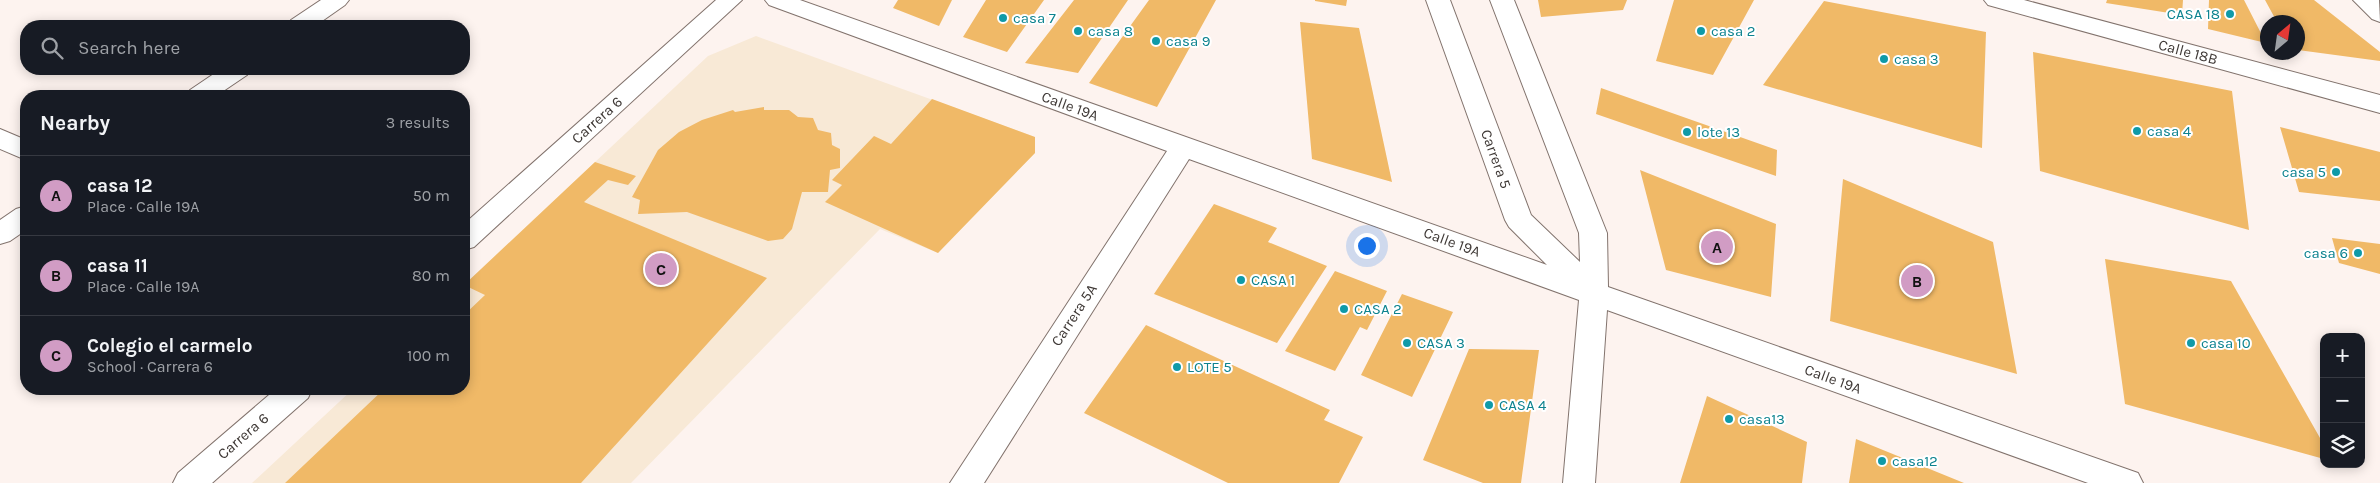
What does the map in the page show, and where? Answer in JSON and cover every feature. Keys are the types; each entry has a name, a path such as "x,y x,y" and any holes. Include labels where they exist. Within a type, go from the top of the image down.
{"street":[{"path":"308,20 337,0"},
{"name":"Carrera 6","path":"470,235 730,0"},
{"name":"Calle 19A","path":"777,0 1183,147 2127,483"},
{"name":"Carrera 5","path":"1438,0 1518,220 1594,293"},
{"path":"1502,0 1593,233 1594,293 1579,483"},
{"name":"Calle 18B","path":"1996,0 2380,104"},
{"path":"2365,0 2380,14"},
{"path":"208,90 229,75"},
{"path":"0,138 20,148"},
{"name":"Carrera 5A","path":"966,483 1183,147"},
{"path":"0,234 20,220"},
{"name":"Carrera 6","path":"190,483 290,395"}],"shaded area":[{"path":"756,36 1035,137 1035,153 938,253 880,229 631,483 252,483 347,395 470,395 470,279 708,56"}],"building":[{"path":"898,0 952,0 939,26 893,8"},
{"name":"casa 7","path":"986,0 1044,0 1007,52 963,37"},
{"name":"casa 8","path":"1074,0 1128,0 1078,73 1025,63"},
{"name":"casa 9","path":"1149,0 1216,0 1157,107 1089,83"},
{"path":"1315,0 1347,0 1346,6"},
{"path":"1538,0 1627,0 1623,10 1541,17"},
{"name":"casa 2","path":"1674,0 1754,0 1713,75 1656,61"},
{"path":"2107,0 2183,0 2182,15 2106,3"},
{"name":"CASA 18","path":"2209,0 2244,0 2260,31 2260,42 2208,29"},
{"path":"2265,0 2314,0 2380,52 2380,61 2305,51 2305,15 2273,15"},
{"name":"casa 3","path":"1824,1 1986,32 1982,148 1763,85"},
{"path":"1300,22 1359,28 1392,182 1312,159"},
{"name":"casa 4","path":"2033,52 2232,91 2249,230 2040,171"},
{"name":"lote 13","path":"1601,88 1777,150 1776,176 1596,114"},
{"path":"932,99 1035,137 1035,153 938,253 825,202 842,185 832,180 874,136 891,144"},
{"path":"764,107 764,110 789,110 798,117 813,118 818,130 831,133 832,145 840,149 840,168 830,170 828,192 802,192 792,229 783,239 768,241 687,212 638,214 640,200 632,197 658,150 679,132 702,120 733,110 735,112"},
{"name":"casa 5","path":"2280,127 2380,152 2380,201 2299,192"},
{"path":"595,162 636,176 628,185 608,180 584,202 767,278 581,483 285,483 378,395 470,395 470,309 485,295 470,288 470,279"},
{"path":"1640,170 1776,224 1771,297 1666,270"},
{"path":"1843,179 1993,242 2017,374 1830,321"},
{"name":"CASA 1","path":"1214,204 1277,228 1268,242 1327,266 1277,343 1154,294"},
{"name":"casa 6","path":"2332,238 2380,244 2380,274 2339,263"},
{"name":"casa 10","path":"2105,259 2231,281 2320,438 2320,458 2125,404"},
{"name":"CASA 2","path":"1335,271 1387,291 1367,330 1360,327 1335,371 1285,351"},
{"name":"CASA 3","path":"1402,294 1453,312 1412,397 1361,375"},
{"name":"LOTE 5","path":"1146,325 1330,410 1324,420 1363,437 1339,483 1228,483 1084,413"},
{"name":"CASA 4","path":"1469,349 1539,350 1521,483 1483,483 1423,460"},
{"name":"casa13","path":"1707,396 1807,442 1802,483 1680,483"},
{"name":"casa12","path":"1856,439 1964,483 1849,483"}],"place":[{"name":"CASA 18","path":"2230,14"},
{"name":"casa 7","path":"1003,18"},
{"name":"casa 8","path":"1078,31"},
{"name":"casa 2","path":"1701,31"},
{"name":"casa 9","path":"1156,41"},
{"name":"casa 3","path":"1884,59"},
{"name":"casa 4","path":"2137,131"},
{"name":"lote 13","path":"1687,132"},
{"name":"casa 5","path":"2336,172"},
{"name":"casa 12","path":"1717,247"},
{"name":"casa 6","path":"2358,253"},
{"name":"Colegio el carmelo","path":"661,269"},
{"name":"CASA 1","path":"1241,280"},
{"name":"casa 11","path":"1917,281"},
{"name":"CASA 2","path":"1344,309"},
{"name":"CASA 3","path":"1407,343"},
{"name":"casa 10","path":"2191,343"},
{"name":"LOTE 5","path":"1177,367"},
{"name":"CASA 4","path":"1489,405"},
{"name":"casa13","path":"1729,419"},
{"name":"casa12","path":"1882,461"}]}
